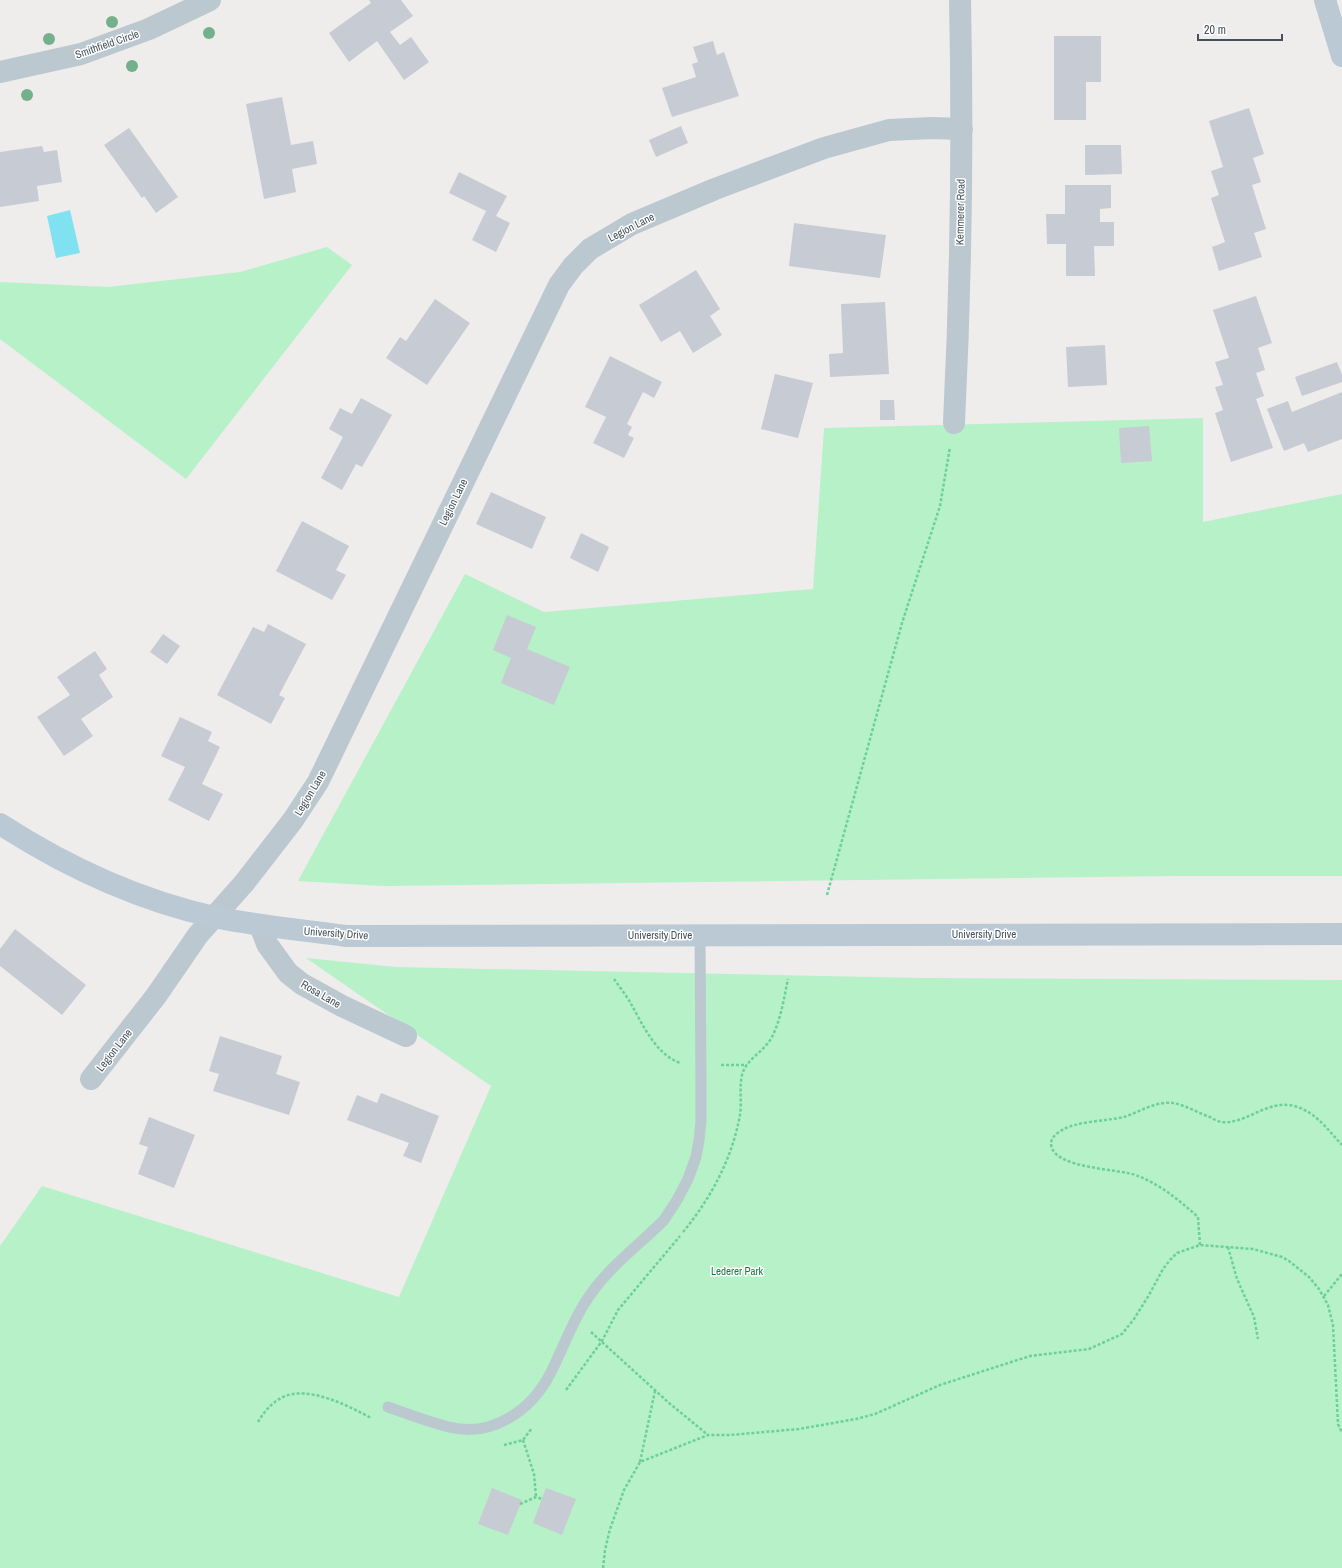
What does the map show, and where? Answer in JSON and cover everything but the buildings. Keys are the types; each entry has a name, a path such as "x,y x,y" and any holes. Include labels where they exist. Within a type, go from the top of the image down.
{"main road":[{"path":"1325,0 1342,56"},
{"name":"University Drive","path":"0,824 52,854 102,879 158,900 214,917 260,925 346,936 700,934 1342,934"}],"street":[{"name":"Smithfield Circle","path":"0,72 81,54 149,30 210,0"},
{"name":"Kemmerer Road","path":"954,423 958,343 962,129 960,0"},
{"name":"Legion Lane","path":"91,1079 156,996 186,951 245,882 293,820 318,782 556,292 573,266 590,249 632,224 715,189 824,148 889,130 932,128 962,129"},
{"name":"Rosa Lane","path":"260,925 266,944 288,973 302,984 342,1006 406,1036"}],"lane":[{"path":"388,1407 449,1427 473,1430 486,1428 519,1413 542,1387 550,1374 574,1320 587,1299 606,1275 664,1220 688,1179 696,1156 700,1127 700,934"}],"path":[{"path":"827,895 902,623 940,506 954,423"},
{"path":"614,978 630,1002 640,1021 664,1052 678,1062 701,1066 747,1065"},
{"path":"1200,1245 1198,1217 1182,1203 1154,1183 1136,1175 1080,1166 1065,1160 1053,1149 1051,1143 1054,1136 1065,1128 1124,1117 1157,1104 1173,1104 1221,1122 1234,1121 1273,1105 1292,1105 1304,1109 1313,1115 1342,1145"},
{"path":"640,1462 708,1435 730,1435 799,1429 856,1419 875,1414 940,1385 1030,1356 1089,1349 1122,1334 1134,1319 1163,1269 1170,1260 1177,1253 1200,1245 1253,1249 1289,1261 1309,1277 1324,1296 1328,1304 1333,1325 1338,1424 1342,1433"},
{"path":"1228,1247 1237,1279 1254,1317 1258,1339"},
{"path":"1324,1296 1342,1274"},
{"path":"574,1320 602,1341 708,1435"},
{"path":"603,1568 605,1550 610,1529 624,1490 640,1462 656,1390"},
{"path":"523,1440 534,1474 536,1497"},
{"path":"520,1504 536,1497 542,1499"}],"green space":[{"path":"327,247 352,265 186,479 0,339 0,282 108,287 240,272"},
{"path":"1203,418 1203,522 1342,494 1342,876 1173,876 383,886 298,881 465,574 544,612 813,589 824,428"},
{"name":"Lederer Park","path":"306,958 396,967 923,978 1342,980 1342,1568 0,1568 0,1246 42,1186 399,1297 491,1086"}],"water":[{"path":"70,210 80,253 56,258 47,216"}]}
